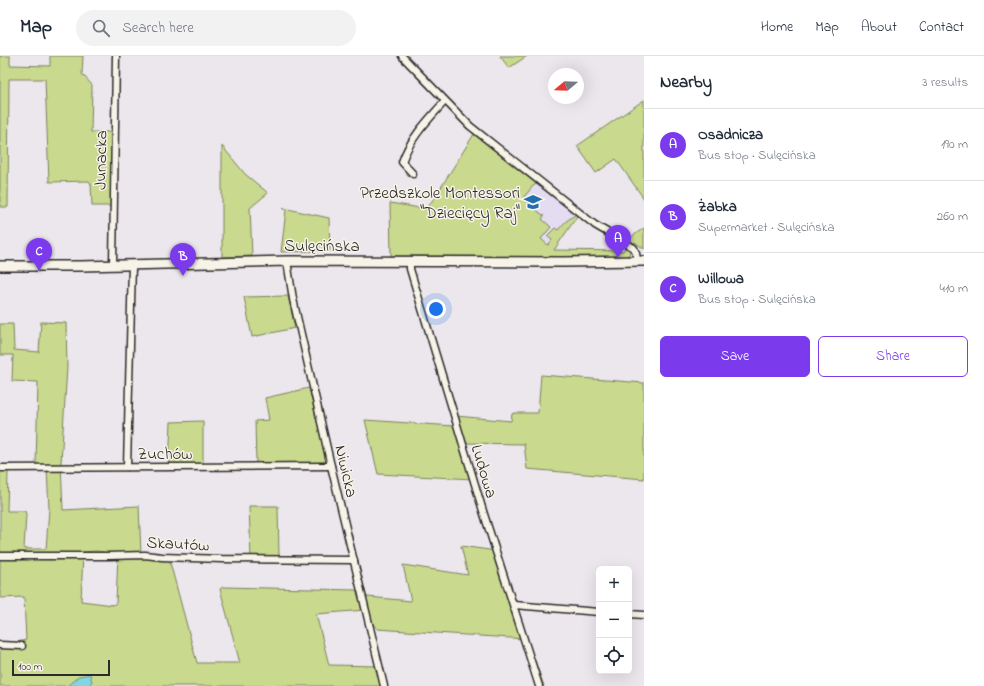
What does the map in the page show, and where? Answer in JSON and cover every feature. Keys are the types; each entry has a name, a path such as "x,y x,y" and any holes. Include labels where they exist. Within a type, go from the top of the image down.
{"street":[{"name":"Junacka","path":"113,265 116,56"},
{"path":"402,56 470,126 595,225 634,248 640,261"},
{"path":"413,174 402,162 406,149 422,126 445,101"},
{"name":"Sulęcińska","path":"0,266 287,261 640,261"},
{"name":"Niwicka","path":"287,261 293,299 331,466 384,686"},
{"name":"Ludowa","path":"410,262 410,269 451,409 539,686"},
{"path":"127,467 132,264"},
{"name":"Zuchów","path":"0,468 331,466"},
{"name":"Skautów","path":"0,556 145,555 222,559 354,560"},
{"path":"514,605 596,612"},
{"path":"632,614 644,615"},
{"path":"0,645 22,646"}],"shaded area":[{"name":"Przedszkole Montessori \"Dziecięcy Raj\"","path":"506,158 578,215 554,250 504,250"}],"green space":[{"path":"0,56 10,56 10,65 50,66 50,56 83,56 82,74 92,85 91,132 114,132 111,206 92,206 91,184 89,181 49,182 45,79 9,79 8,207 0,207"},
{"path":"500,56 527,56 509,68"},
{"path":"644,100 644,199 616,159 596,173 577,146"},
{"path":"474,134 538,183 533,186 524,197 524,200 544,216 542,219 551,227 541,239 548,245 552,240 547,236 555,228 558,230 565,222 576,214 578,215 554,250 623,251 626,246 630,251 629,255 625,257 391,256 390,203 426,209"},
{"path":"222,146 245,174 268,193 250,208 252,256 222,257"},
{"path":"283,208 329,218 330,251 281,252 286,210"},
{"path":"644,228 644,249 635,242 633,244 627,240"},
{"path":"288,296 295,328 252,337 244,297"},
{"path":"41,322 66,323 67,367 61,463 63,510 139,506 141,554 168,555 197,663 240,663 220,589 223,587 356,590 368,597 411,601 403,565 468,575 461,546 496,551 544,686 540,686 525,639 377,629 365,610 316,614 329,665 380,666 385,686 0,686 0,643 26,640 24,597 0,598 0,469 7,470 8,472 7,511 25,511 26,514 24,549 46,549 49,509 47,469 36,466 38,382 12,381 13,355 0,355 0,324 13,324 14,350 39,352","holes":["96,551 118,554 116,603 113,605 81,601 83,552"]},
{"path":"541,375 644,383 644,479 527,469 524,444 463,443 473,479 378,474 365,420 454,426 456,416 511,421 512,414 515,413 538,413"},
{"path":"309,388 327,463 256,464 255,421 269,420 265,398"},
{"path":"203,421 203,467 169,464 171,422"},
{"path":"249,506 278,506 279,557 251,559"}],"water":[{"path":"90,674 92,682 88,686 67,686 79,676"}],"place":[{"name":"Przedszkole Montessori \"Dziecięcy Raj\"","path":"533,202"},
{"name":"Osadnicza","path":"618,258"},
{"name":"Willowa","path":"39,271"},
{"name":"Żabka","path":"183,276"}]}
